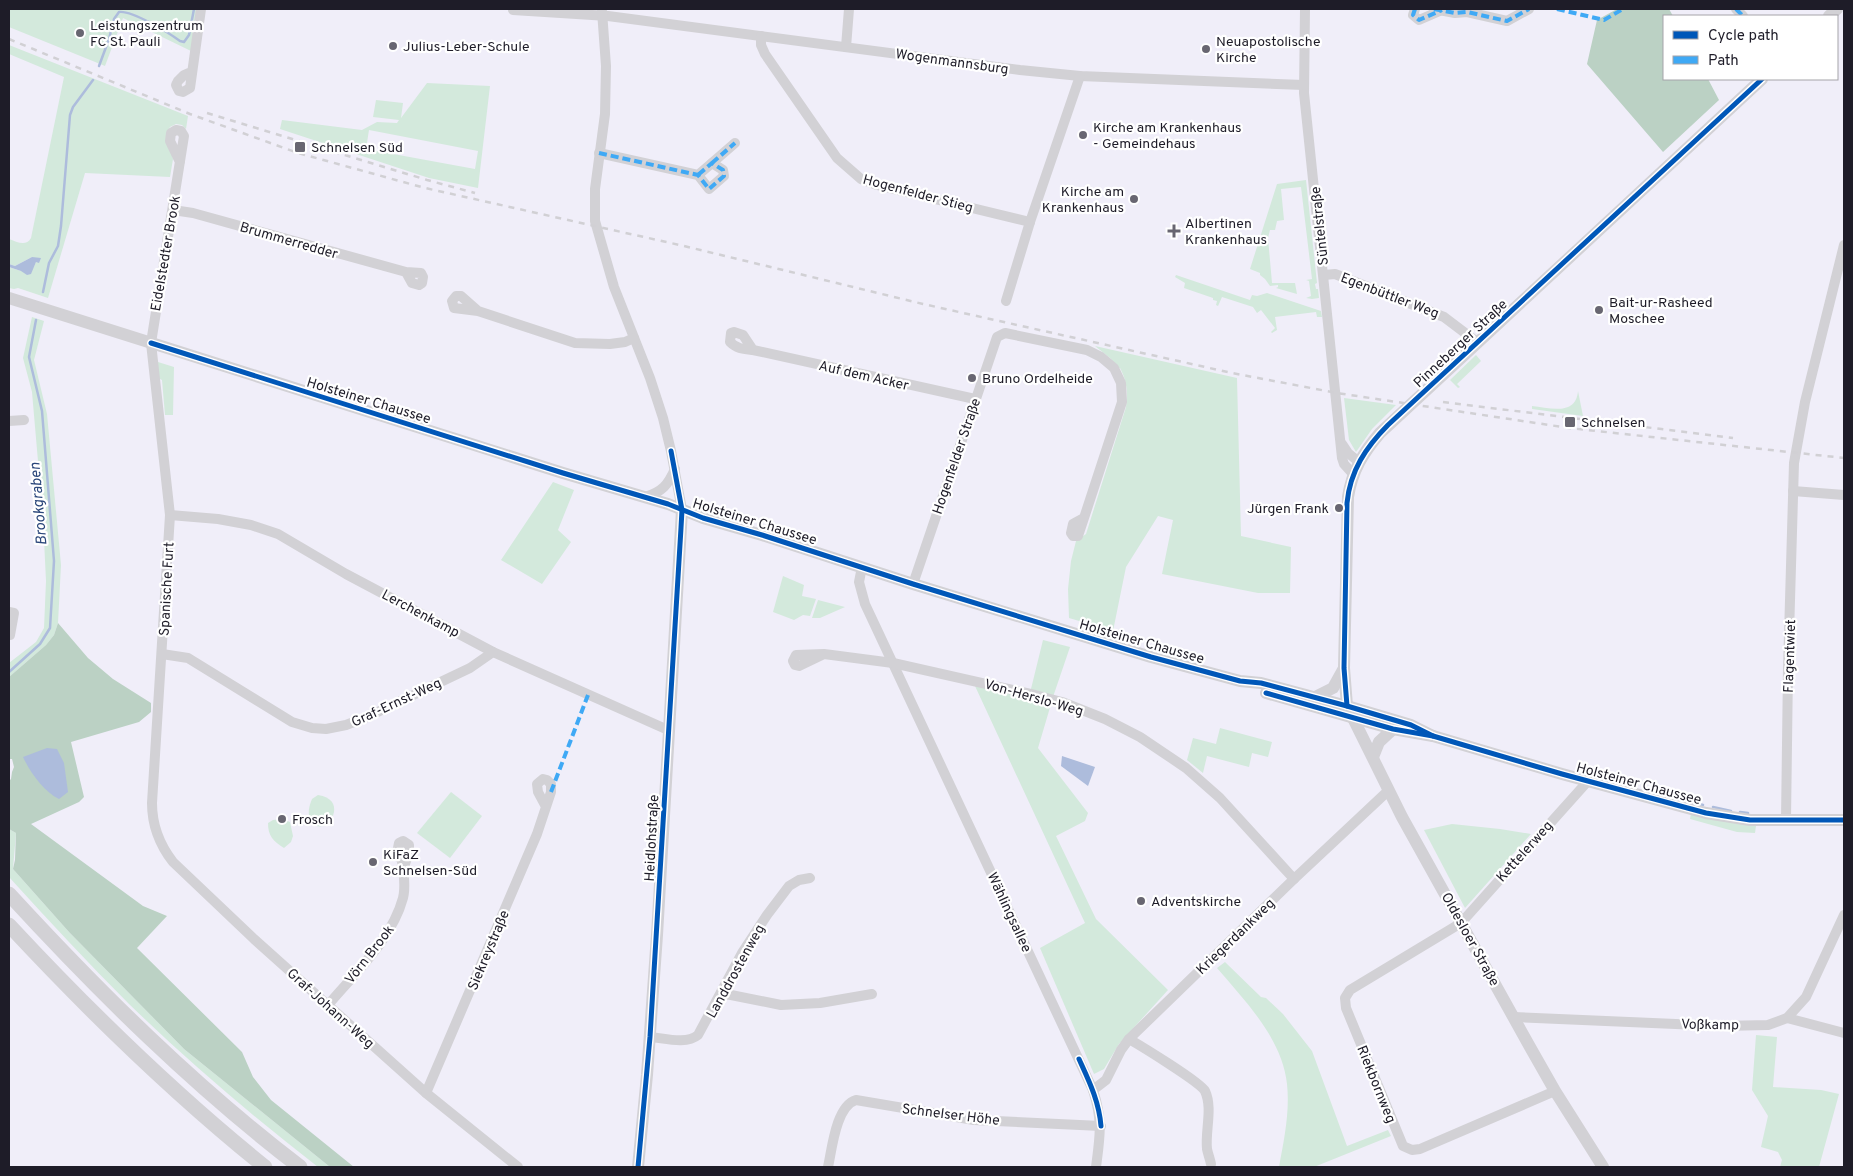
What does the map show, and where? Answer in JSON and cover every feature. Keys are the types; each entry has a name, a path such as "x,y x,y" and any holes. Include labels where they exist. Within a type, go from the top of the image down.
{"highway":[{"path":"9,894 71,961 121,1011 205,1089 269,1144 300,1167"},
{"path":"9,925 101,1021 190,1105 265,1167"}],"main road":[{"name":"Pinneberger Straße","path":"1347,706 1344,668 1347,503 1353,474 1368,447 1380,433 1477,342 1761,80"},
{"name":"Holsteiner Chaussee","path":"9,298 563,473 645,497 913,584 1151,657 1240,681 1261,684 1347,706 1411,725 1433,736"},
{"name":"Heidlohstraße","path":"638,1167 650,1037 682,510"},
{"path":"1315,697 1333,688 1344,668"},
{"name":"Holsteiner Chaussee","path":"1240,681 1260,691 1353,718 1392,729 1433,736 1706,813 1750,820 1844,820"},
{"name":"Oldesloer Straße","path":"1347,706 1389,790 1555,1091 1603,1167"},
{"path":"1373,757 1379,742 1392,729"}],"street":[{"path":"191,72 201,9"},
{"path":"846,47 849,9"},
{"name":"Süntelstraße","path":"1305,9 1304,85 1343,461 1353,474"},
{"path":"1415,9 1413,15 1419,20 1438,10 1455,13 1467,12 1507,21 1529,9"},
{"name":"Wogenmannsburg","path":"513,10 602,12 761,36 1020,70 1080,76 1304,85"},
{"path":"602,12 606,66 605,114 595,189 595,221 612,282 650,378 663,418 682,510"},
{"name":"Hogenfelder Stieg","path":"761,36 764,54 829,148 849,170 861,179 878,185 1030,222"},
{"path":"1006,300 1030,222 1080,76"},
{"path":"698,174 735,143"},
{"path":"599,153 698,174 709,189 724,176 723,170 712,163"},
{"name":"Eidelstedter Brook","path":"150,343 180,162"},
{"name":"Brummerredder","path":"173,210 193,213 406,272"},
{"name":"Flagentwiet","path":"1786,820 1793,491 1796,447 1806,402 1839,294 1844,245"},
{"name":"Egenbüttler Weg","path":"1324,275 1335,274 1444,317 1477,342"},
{"path":"478,311 575,343 610,344 625,342 634,338"},
{"name":"Hogenfelder Straße","path":"913,584 997,337 1005,333 1087,350 1102,357 1114,368 1121,383 1122,402 1084,518"},
{"name":"Spanische Furt","path":"150,343 170,515 152,803 154,827 158,836"},
{"name":"Auf dem Acker","path":"753,350 976,399"},
{"path":"9,420 24,420"},
{"path":"1342,443 1348,453 1359,462"},
{"path":"645,497 664,488 675,469"},
{"path":"1793,491 1844,495"},
{"name":"Lerchenkamp","path":"170,515 243,523 278,534 346,574 493,652 668,730"},
{"name":"Wählingsallee","path":"862,566 858,582 865,604 1093,1090 1099,1110 1101,1126 1096,1167"},
{"path":"9,612 14,613 9,635"},
{"name":"Graf-Ernst-Weg","path":"162,654 188,658 292,722 312,728 326,729 346,725 366,717 470,668 493,652"},
{"path":"824,654 893,663"},
{"name":"Von-Herslo-Weg","path":"893,663 1062,702 1105,719 1131,732 1170,756 1220,798 1294,879"},
{"name":"Kettelerweg","path":"1462,923 1588,781"},
{"name":"Kriegerdankweg","path":"1093,1090 1106,1080 1121,1050 1129,1039 1389,790"},
{"name":"Siekreystraße","path":"426,1094 530,853 545,805"},
{"name":"Graf-Johann-Weg","path":"158,836 163,850 173,862 254,939 426,1094 518,1167"},
{"name":"Vörn Brook","path":"328,1005 389,932 398,916 406,882 404,869"},
{"name":"Landdrostenweg","path":"650,1037 685,1040 694,1038 701,1030 746,947 782,894 789,886 799,880 810,878"},
{"path":"1844,915 1806,997 1787,1018 1844,1033"},
{"name":"Riekbornweg","path":"1462,923 1350,990 1345,998 1346,1008 1403,1146 1412,1150 1420,1149 1555,1091"},
{"path":"721,993 781,1005 820,1003 872,994"},
{"name":"Voßkamp","path":"1514,1016 1722,1026 1768,1025 1787,1018"},
{"path":"1129,1039 1176,1069 1206,1092 1209,1116 1207,1148 1211,1164"},
{"name":"Schnelser Höhe","path":"828,1167 841,1113 849,1102 856,1100 974,1120 1101,1126"}],"green space":[{"path":"9,9 198,9 191,51 123,18 105,66 9,27"},
{"path":"1617,9 1669,9 1672,15 1663,15 1663,80 1709,80 1719,100 1663,152 1587,64 1597,20"},
{"path":"9,45 188,116 186,129 182,125 176,124 170,127 166,133 173,159 170,177 85,173 48,298 18,288 9,288 9,267 21,271 33,268 36,262 32,257 15,266 9,264 9,239 24,243 31,238 64,77 9,54"},
{"path":"427,83 490,86 478,188 429,178 280,129 282,120 362,130 377,122 397,123 399,120 373,117 376,100 403,103 401,118","holes":["369,130 478,151 475,169 366,149"]},
{"path":"1306,180 1317,283 1315,284 1316,289 1318,289 1319,298 1312,299 1306,298 1311,296 1309,281 1306,280 1312,279 1301,187 1281,189 1284,220 1277,221 1275,230 1270,230 1268,238 1272,283 1295,283 1297,294 1276,288 1278,285 1270,286 1260,273 1250,269 1277,184"},
{"path":"1176,275 1250,300 1252,295 1257,296 1267,293 1321,311 1322,317 1317,317 1316,312 1275,317 1277,330 1272,333 1275,328 1261,310 1257,313 1253,307 1222,297 1218,306 1216,305 1217,301 1213,300 1213,298 1184,288 1185,283 1175,277"},
{"path":"32,317 44,321 34,360 47,414 61,565 58,623 54,635 46,645 9,677 9,663 36,642 44,628 46,581 43,519 32,392 23,358"},
{"path":"1095,346 1237,378 1241,536 1291,547 1290,593 1258,593 1162,574 1173,520 1158,516 1126,567 1113,631 1069,618 1068,589 1071,561 1076,541 1086,534 1127,402 1126,382 1120,368"},
{"path":"1476,355 1481,361 1457,384 1460,387 1458,388 1450,380"},
{"path":"158,362 174,367 173,415 165,415 162,380 158,378"},
{"path":"1578,391 1583,416 1532,409 1532,406 1554,409 1567,407 1576,399"},
{"path":"1344,398 1396,405 1372,429 1356,452 1349,440"},
{"path":"553,482 574,490 558,530 571,542 542,584 501,560"},
{"path":"783,576 804,585 802,596 816,599 810,616 803,615 794,620 773,612"},
{"path":"818,600 845,607 820,618 812,618"},
{"path":"58,623 88,658 113,679 151,703 151,712 139,722 71,742 84,797 79,802 31,824 143,906 167,916 137,948 242,1052 253,1077 271,1100 354,1167 330,1167 184,1049 69,932 13,869 16,833 9,829 9,781 14,767 12,759 9,759 9,677 46,645 54,635"},
{"path":"1043,640 1070,647 1038,748 1088,813 1085,821 1056,836 1096,919 1168,990 1119,1044 1104,1069 1094,1074 1040,948 1085,923 975,686 1029,697"},
{"path":"1220,728 1272,742 1268,757 1252,753 1249,767 1207,756 1203,773 1187,760 1193,738 1216,744"},
{"path":"451,792 482,816 450,858 417,833"},
{"path":"318,795 328,798 333,804 334,811 328,823 322,826 316,826 309,816 309,807 312,799"},
{"path":"1691,813 1756,826 1755,833 1737,832 1690,819"},
{"path":"282,819 290,822 293,836 291,842 284,848 272,838 268,828 268,823 273,820"},
{"path":"1452,824 1531,834 1465,908 1424,830"},
{"path":"9,829 16,833 13,869 69,932 184,1049 330,1167 318,1167 221,1088 152,1026 83,957 9,877"},
{"path":"1225,962 1261,997 1266,998 1283,1014 1312,1051 1347,1146 1388,1130 1391,1136 1314,1167 1279,1167 1288,1105 1284,1067 1278,1051 1261,1021 1217,968"},
{"path":"1756,1035 1777,1037 1773,1087 1821,1090 1839,1094 1819,1167 1780,1167 1782,1160 1778,1152 1761,1147 1768,1116 1752,1090"}],"water":[{"path":"32,257 41,258 39,263 36,262 31,274 27,275 9,267 9,264 15,266"},
{"path":"47,748 57,749 64,763 68,792 59,799 48,792 38,781 23,757"},
{"path":"1062,756 1095,767 1088,786 1061,766"}],"waterway":[{"name":"Brookgraben","path":"99,66 114,19 119,12 125,12 141,18 184,42 189,35 194,9"},
{"name":"Brookgraben","path":"43,292 49,263 58,246 70,115 73,107 93,80"},
{"name":"Brookgraben","path":"9,672 40,644 50,628 54,561 42,411 29,357 36,320"},
{"path":"1668,795 1703,805"},
{"path":"1713,807 1731,811"},
{"path":"1740,812 1748,813"}],"railway":[{"path":"9,39 190,114 298,153 425,188 684,246 923,304 1232,373 1337,393 1569,428 1844,458"},
{"path":"207,113 475,193"},
{"path":"1443,402 1733,438"}],"marked path":[{"path":"1415,9 1413,15 1419,20 1442,10"},
{"path":"1434,9 1455,13 1467,12 1507,21 1529,9"},
{"path":"1557,9 1604,20 1623,9"},
{"path":"1736,9 1742,15"},
{"path":"712,163 735,143"},
{"path":"599,153 698,175 709,189 724,176 723,170 712,163 698,175"},
{"path":"551,792 588,695"}],"cycle path":[{"path":"1347,706 1344,668 1347,503 1355,470 1360,460 1388,425 1761,80"},
{"path":"151,343 563,473 668,504 703,518 913,584 1151,657 1240,681 1261,683 1347,706 1411,725 1433,736"},
{"path":"638,1167 650,1037 682,510 671,451"},
{"path":"1266,693 1393,729 1433,736 1562,774 1706,813 1750,820 1844,820"},
{"path":"1079,1059 1096,1100 1101,1126"}],"place":[{"name":"Leistungszentrum FC St. Pauli","path":"80,33"},
{"name":"Julius-Leber-Schule","path":"393,46"},
{"name":"Neuapostolische Kirche","path":"1206,49"},
{"name":"Kirche am Krankenhaus - Gemeindehaus","path":"1083,135"},
{"name":"Schnelsen Süd","path":"300,147"},
{"name":"Kirche am Krankenhaus","path":"1134,199"},
{"name":"Albertinen Krankenhaus","path":"1174,231"},
{"name":"Bait-ur-Rasheed Moschee","path":"1599,310"},
{"name":"Bruno Ordelheide","path":"972,378"},
{"name":"Schnelsen","path":"1570,422"},
{"name":"Jürgen Frank","path":"1339,508"},
{"name":"Frosch","path":"282,819"},
{"name":"KiFaZ Schnelsen-Süd","path":"373,862"},
{"name":"Adventskirche","path":"1141,901"}]}
